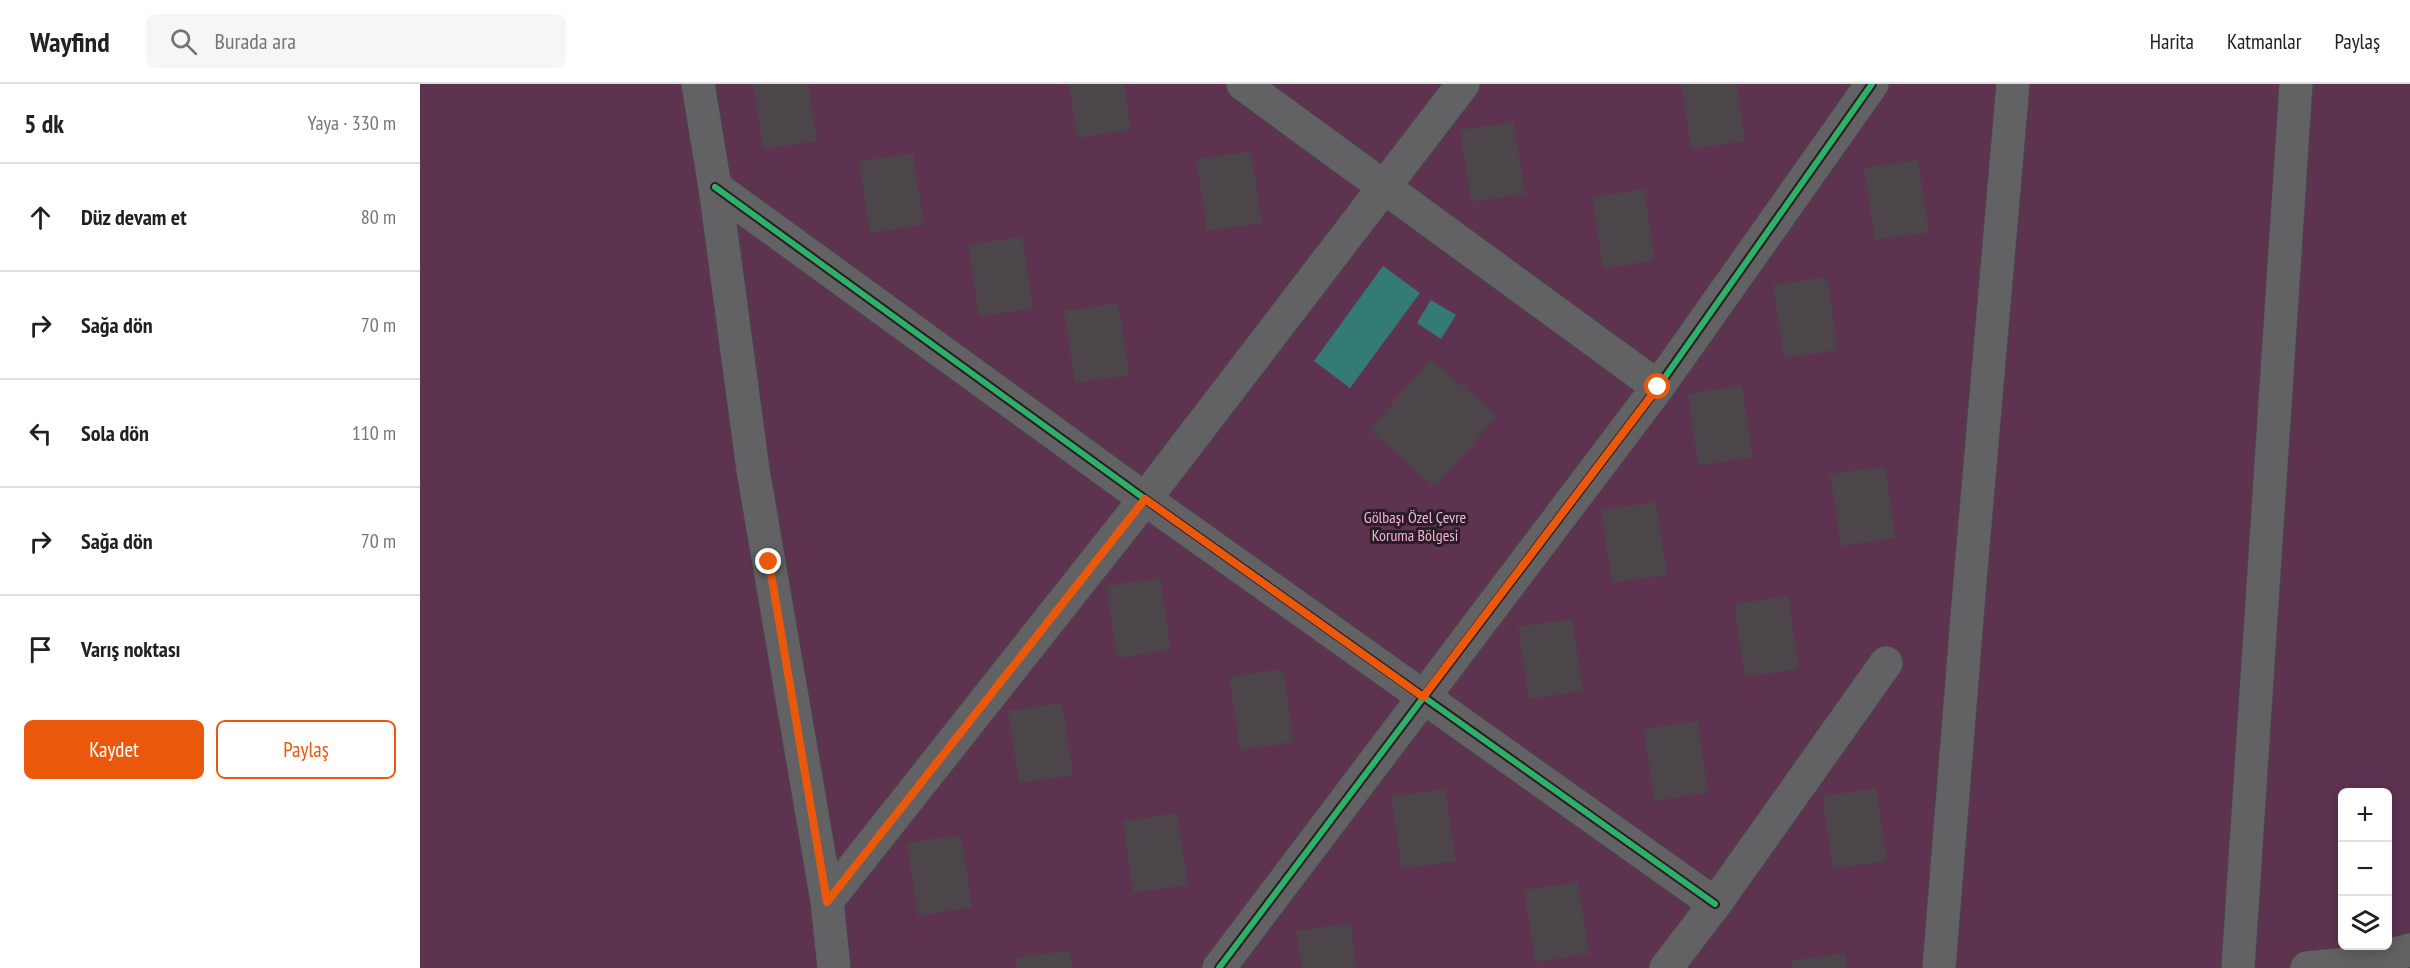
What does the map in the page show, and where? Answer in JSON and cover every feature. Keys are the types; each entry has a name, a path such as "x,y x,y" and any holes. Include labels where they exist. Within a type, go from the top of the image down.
{"street":[{"path":"698,84 715,187 753,470 827,902 834,968"},
{"path":"1243,84 1658,387"},
{"path":"827,902 1145,499 1463,84"},
{"path":"1219,968 1658,387 1872,84"},
{"path":"1939,968 1968,593 2013,84"},
{"path":"2238,968 2296,84"},
{"path":"715,187 1145,499 1715,904"},
{"path":"1665,968 1715,904 1886,663"},
{"path":"2307,968 2359,963 2410,950"}],"green space":[{"name":"Gölbaşı Özel Çevre Koruma Bölgesi","path":"420,84 2410,84 2410,968 420,968"}],"water":[{"path":"1383,266 1420,293 1350,388 1314,361"},
{"path":"1431,300 1456,315 1441,339 1417,323"}],"building":[{"path":"753,84 808,84 817,141 763,149"},
{"path":"1069,84 1124,84 1131,130 1077,138"},
{"path":"1681,84 1737,84 1745,141 1691,149"},
{"path":"1514,122 1525,194 1471,202 1460,130"},
{"path":"1251,151 1262,223 1207,231 1196,159"},
{"path":"913,153 924,225 870,233 859,161"},
{"path":"1918,160 1929,232 1875,240 1864,168"},
{"path":"1644,189 1655,261 1603,268 1592,197"},
{"path":"1022,236 1033,308 979,317 968,245"},
{"path":"1827,277 1838,350 1784,358 1773,285"},
{"path":"1118,303 1129,375 1075,383 1064,311"},
{"path":"1431,359 1497,416 1435,487 1369,430"},
{"path":"1742,385 1753,457 1698,466 1688,394"},
{"path":"1885,466 1896,538 1841,546 1830,474"},
{"path":"1656,502 1667,575 1612,583 1601,510"},
{"path":"1160,578 1171,650 1117,658 1106,586"},
{"path":"1788,596 1799,669 1745,677 1734,604"},
{"path":"1572,619 1583,691 1529,699 1518,627"},
{"path":"1283,669 1294,742 1240,750 1229,677"},
{"path":"1062,703 1073,775 1019,783 1008,711"},
{"path":"1698,721 1708,793 1654,801 1644,729"},
{"path":"1876,788 1887,861 1833,869 1822,796"},
{"path":"1445,789 1456,861 1402,869 1391,797"},
{"path":"1177,813 1188,885 1133,893 1123,821"},
{"path":"961,835 972,907 918,916 907,843"},
{"path":"1578,882 1589,954 1535,962 1524,890"},
{"path":"1350,923 1357,968 1302,968 1296,931"},
{"path":"1070,950 1072,968 1017,968 1016,958"},
{"path":"1845,953 1847,968 1792,968 1791,961"}],"cycle path":[{"path":"1219,968 1658,387 1872,84"},
{"path":"715,187 1145,499 1715,904"}],"route":[{"path":"769,562 827,902 1145,499 1423,697 1658,387"}]}
